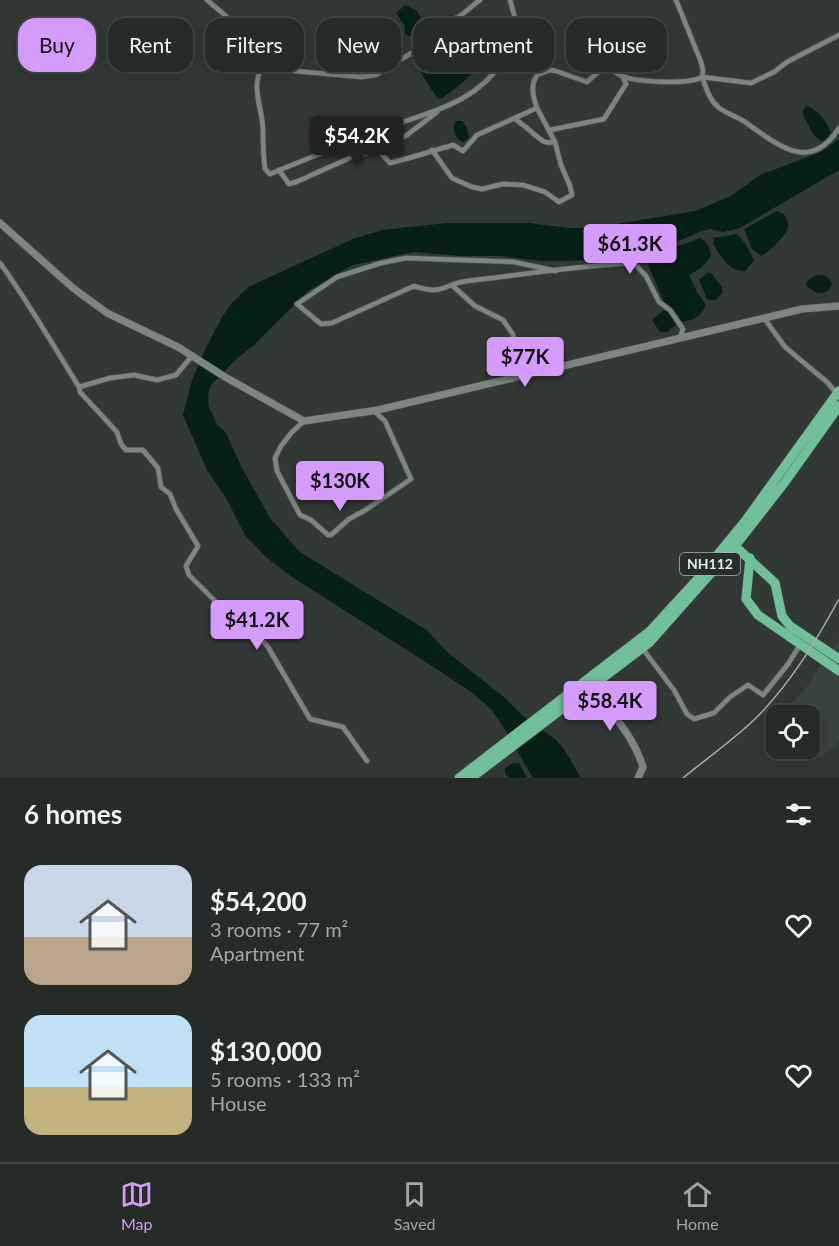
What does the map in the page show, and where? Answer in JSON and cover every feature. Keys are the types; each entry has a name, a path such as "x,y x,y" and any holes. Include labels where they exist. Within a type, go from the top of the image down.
{"highway":[{"name":"NH112","path":"459,778 488,761 553,711 650,631 695,582 746,520 838,393"},
{"name":"NH112","path":"553,711 592,686 649,643 735,546 785,482 839,406"},
{"path":"735,546 775,583 782,616 790,626 839,659"},
{"path":"750,558 747,599 758,615 839,671"},
{"name":"NH112","path":"471,778 488,761"}],"street":[{"path":"207,0 228,18"},
{"path":"456,18 480,0"},
{"path":"510,0 516,18"},
{"path":"676,0 701,62 702,77 709,97 717,107 746,122 777,145 797,152 812,153 825,145 839,128"},
{"path":"554,71 587,82 605,66 623,77 684,82 702,77 751,83 839,34"},
{"path":"304,72 362,77 376,75 413,52"},
{"path":"260,72 257,94 263,129 264,169 270,174 384,128 440,111"},
{"path":"279,170 289,184 352,157 378,150 407,135 482,85 495,72"},
{"path":"432,150 452,178 472,188 482,189 503,184 524,185 545,192 559,202 572,195 555,142 537,108 533,81 542,72"},
{"path":"550,130 604,119 626,84 623,77"},
{"path":"378,150 390,163 453,145 463,151 477,135 537,108"},
{"path":"515,119 533,131 542,141 555,142"},
{"path":"0,223 73,288 107,313 178,347 225,377 304,421"},
{"path":"556,271 514,262 406,258 381,262 337,277 297,304 321,324 332,323 414,286 426,290 442,290 464,281 634,263 646,276 660,304 670,310 679,321 683,329 680,337"},
{"path":"0,263 36,315 80,387 80,392 117,432 126,450 143,450 159,468 161,487 170,494 176,509 198,546 186,566 189,575 229,615 256,633 268,647 310,719 343,727 367,761"},
{"path":"453,286 475,306 503,320 512,333 529,374"},
{"path":"373,410 385,421 411,479 328,535 311,520 300,515 276,471 275,458 281,446 304,421 373,410 802,309 839,306"},
{"path":"764,318 775,330 785,347 838,393"},
{"path":"80,387 110,378 134,375 157,380 176,375 193,357"},
{"path":"642,648 674,690 687,714 694,719 714,713 730,697 748,685 763,695 801,645"},
{"path":"592,686 641,759 644,766 638,778"}],"shaded area":[{"path":"405,5 417,11 421,18 413,18 413,32 410,36 405,35 405,26 396,13"},
{"path":"421,72 473,72 441,99 437,98"},
{"path":"806,106 818,112 827,124 831,132 825,140 821,141 813,134 802,113"},
{"path":"456,121 462,121 467,130 468,139 463,142 455,133"},
{"path":"839,139 839,170 740,228 723,232 710,229 699,232 634,257 612,260 541,261 501,256 461,256 414,252 353,265 308,291 211,385 208,394 209,407 217,424 226,433 241,466 270,518 300,552 428,631 446,651 505,698 523,716 556,740 581,778 533,778 492,710 474,694 289,575 266,557 245,535 226,498 207,470 183,415 192,380 204,352 222,317 248,287 353,239 382,230 447,223 529,223 569,228 593,228 695,211 731,196 760,175 821,152"},
{"path":"777,211 784,214 788,221 788,228 776,244 761,256 752,249 744,229"},
{"path":"737,234 754,260 745,271 730,266 713,244 714,238"},
{"path":"700,238 708,246 711,257 701,268 689,275 706,305 697,317 682,322 664,302 647,262 652,256"},
{"path":"707,273 711,273 722,287 722,293 714,300 707,299 699,280"},
{"path":"816,275 830,280 832,285 827,292 817,293 806,286 807,281"},
{"path":"664,310 669,312 676,325 667,332 660,332 652,320"},
{"path":"839,638 839,741 820,759 820,705 790,705 803,692"},
{"path":"519,763 527,778 509,778 505,774 505,768"}],"railway":[{"path":"683,778 740,733 770,703 803,660 839,599"}]}
